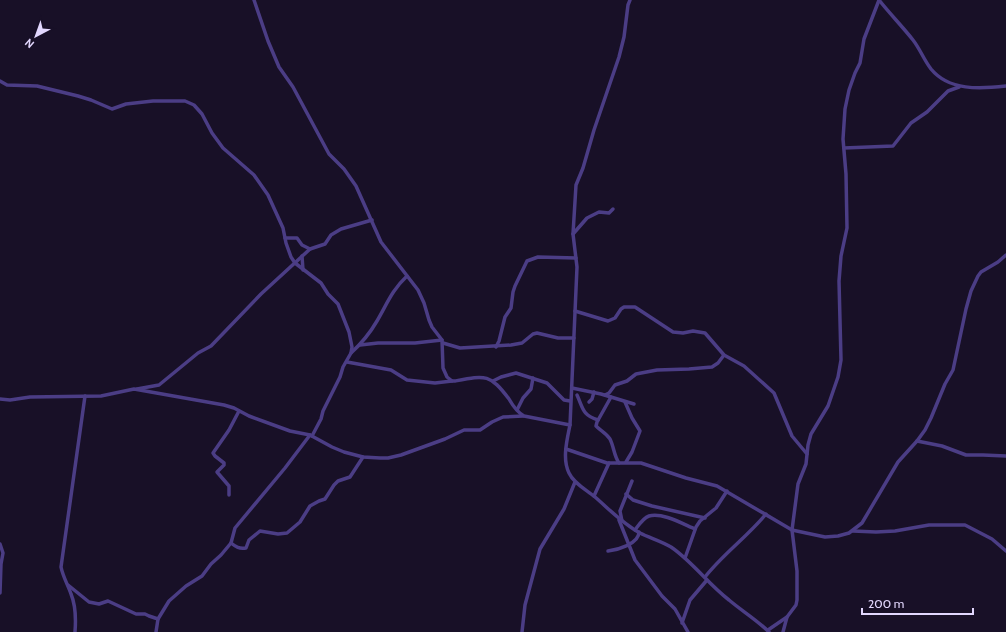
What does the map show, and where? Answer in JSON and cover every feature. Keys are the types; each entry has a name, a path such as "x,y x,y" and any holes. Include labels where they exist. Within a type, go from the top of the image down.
{"street":[{"path":"254,0 268,41 279,67 293,87 329,154 344,169 356,186 372,220 380,242 418,290 432,327 442,342 443,368 447,377 452,381"},
{"path":"630,0 620,57 577,182 574,234 577,267 570,425 566,449 567,469 575,482 594,496 620,520 635,530 669,546 685,558 728,600 768,631 787,617 796,605 797,571 792,530 797,488 806,464 811,434 828,406 834,391 841,360 839,281 841,256 846,241 847,228 844,119 847,99 855,73 860,63 864,39 879,0 911,37 936,74 953,84 961,86 1006,86"},
{"path":"0,81 8,85 43,87 91,100 112,109 126,104 153,101 174,100 190,103 202,114 223,148 254,175 261,184 274,206 283,228 291,257 295,263 321,284 338,304 349,332 352,353"},
{"path":"844,148 893,146 911,123 927,112 952,89 961,86"},
{"path":"574,234 587,218 598,212 609,213 613,209"},
{"path":"0,400 37,396 85,396 109,394 159,385 198,353 211,346 257,298 310,249 325,244 331,235 341,229 372,220"},
{"path":"285,238 297,238 302,245 310,249"},
{"path":"566,449 609,463 626,462 651,465 686,478 717,486 792,530 825,537 838,536 852,531 862,523 898,462 917,441 931,418 945,384 953,370 966,309 971,291 978,276 981,272 1006,255"},
{"path":"302,256 303,270"},
{"path":"496,347 505,317 511,308 515,286 526,261 538,258 576,258"},
{"path":"156,632 158,619 169,601 186,586 202,576 211,564 220,557 231,543 235,528 311,436 321,419 323,411 352,353 378,321 397,286 407,276"},
{"path":"575,311 608,321 615,318 624,307 635,307 673,332 683,333 693,330 705,333 724,355 744,366 774,393 792,436 807,454"},
{"path":"360,345 378,343 442,342 460,348 496,347 522,343 536,333 558,338 574,338"},
{"path":"605,395 615,385 627,381 636,374 657,370 689,370 712,367 718,363 724,355"},
{"path":"347,362 391,370 407,380 435,383 489,378 494,381 517,410 524,416"},
{"path":"494,381 514,373 533,378 547,383 564,400 570,400 582,390"},
{"path":"517,410 523,398 531,389 533,378"},
{"path":"572,388 594,392 634,404"},
{"path":"134,389 218,403 290,431 311,436 332,447 363,457 396,457 445,439 460,431 468,429 480,430 497,419 512,416 524,416 570,425"},
{"path":"589,402 592,399 594,392"},
{"path":"577,394 583,411 590,417 598,420"},
{"path":"75,632 75,606 72,595 62,573 62,557 85,396"},
{"path":"611,398 596,426 610,439 614,453 620,463"},
{"path":"625,402 640,431 632,452 626,462"},
{"path":"228,495 229,486 217,472 224,465 224,463 213,453 229,430 239,411"},
{"path":"917,441 942,446 966,456 1006,456"},
{"path":"231,543 239,548 246,548 249,540 260,531 278,534 287,533 300,522 310,506 326,498 330,489 338,481 350,477 363,457"},
{"path":"594,496 609,463"},
{"path":"632,480 620,511 620,520 628,544 635,560 662,596 674,608 688,632"},
{"path":"522,632 525,605 540,549 564,508 575,482"},
{"path":"685,558 695,529 700,521 716,508 727,491"},
{"path":"626,494 633,500 652,506 705,518"},
{"path":"682,623 690,600 715,564 747,536 766,514"},
{"path":"635,530 645,518 650,516 671,518 695,529"},
{"path":"852,531 895,531 929,525 965,526 992,539 1006,551"},
{"path":"638,538 639,532"},
{"path":"608,551 620,548 638,538 647,536"},
{"path":"0,544 2,553 0,593"},
{"path":"67,584 89,602 99,604 108,601 136,614 145,614 158,619"},
{"path":"783,632 787,617"}]}
